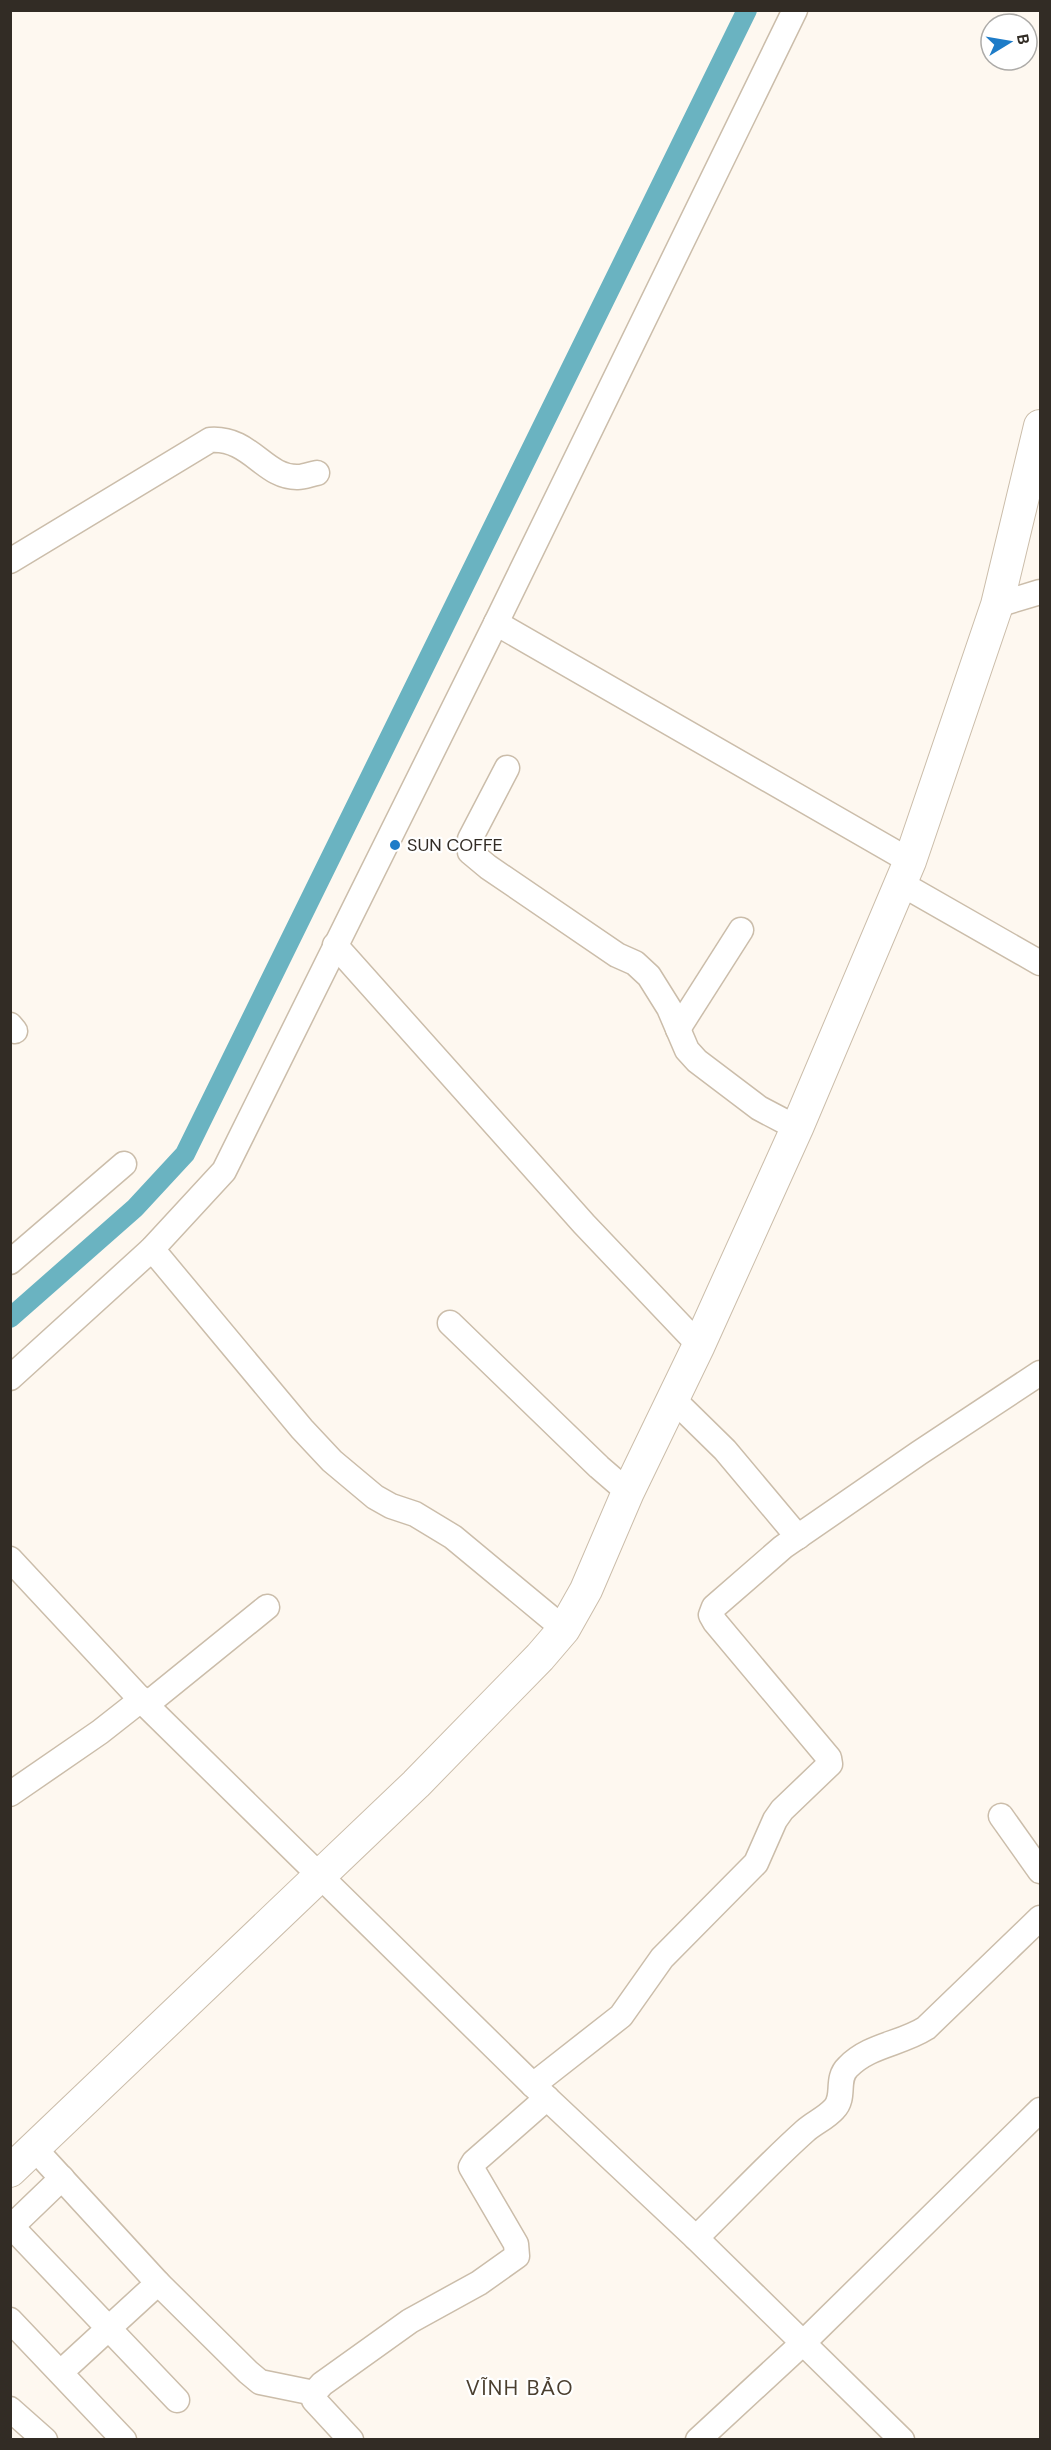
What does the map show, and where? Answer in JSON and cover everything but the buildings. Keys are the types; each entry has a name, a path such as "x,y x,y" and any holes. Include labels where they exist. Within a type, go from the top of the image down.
{"main road":[{"path":"10,2171 416,1784 564,1629 586,1590 628,1492 699,1345 798,1128 905,872 997,605 1041,426"}],"street":[{"path":"10,1378 152,1249 224,1171 496,623 795,10"},
{"path":"10,561 210,440 222,439 239,444 282,475 299,477 317,473"},
{"path":"997,605 1041,592"},
{"path":"496,623 905,872 1041,963"},
{"path":"507,768 470,839 470,852 488,867 617,955 635,963 649,976 661,994 687,1050 698,1062 759,1108 798,1128"},
{"path":"678,1029 741,930"},
{"path":"335,945 584,1224 699,1345"},
{"path":"10,1262 124,1164"},
{"path":"152,1249 302,1429 332,1461 375,1497 391,1506 415,1514 453,1537 564,1629"},
{"path":"450,1323 599,1467 628,1492"},
{"path":"34,2148 158,2283 260,2382 314,2392 410,2321 479,2283 517,2256 516,2244 471,2167 474,2162 540,2091 621,2016 662,1958 756,1863 775,1820 782,1810 830,1764 829,1758 715,1622 711,1615 714,1607 783,1546 1041,1373"},
{"path":"673,1399 724,1450 798,1537"},
{"path":"10,1559 144,1702 540,2091 696,2238 902,2439"},
{"path":"10,1794 144,1702 267,1607"},
{"path":"1001,1816 1034,1845 1041,1871"},
{"path":"696,2238 807,2129 835,2109 841,2099 841,2077 848,2067 874,2049 906,2039 926,2028 1041,1918"},
{"path":"698,2439 804,2342 1041,2110"},
{"path":"62,2178 11,2227 177,2400"},
{"path":"61,2372 158,2283"},
{"path":"10,2320 124,2439"},
{"path":"314,2392 314,2400 351,2439"},
{"path":"10,2409 45,2439"}],"waterway":[{"path":"10,1318 135,1208 185,1154 747,10"}],"place":[{"name":"SUN COFFE","path":"395,845"}],"district":[{"name":"VĨNH BẢO","path":"520,2388"}]}
